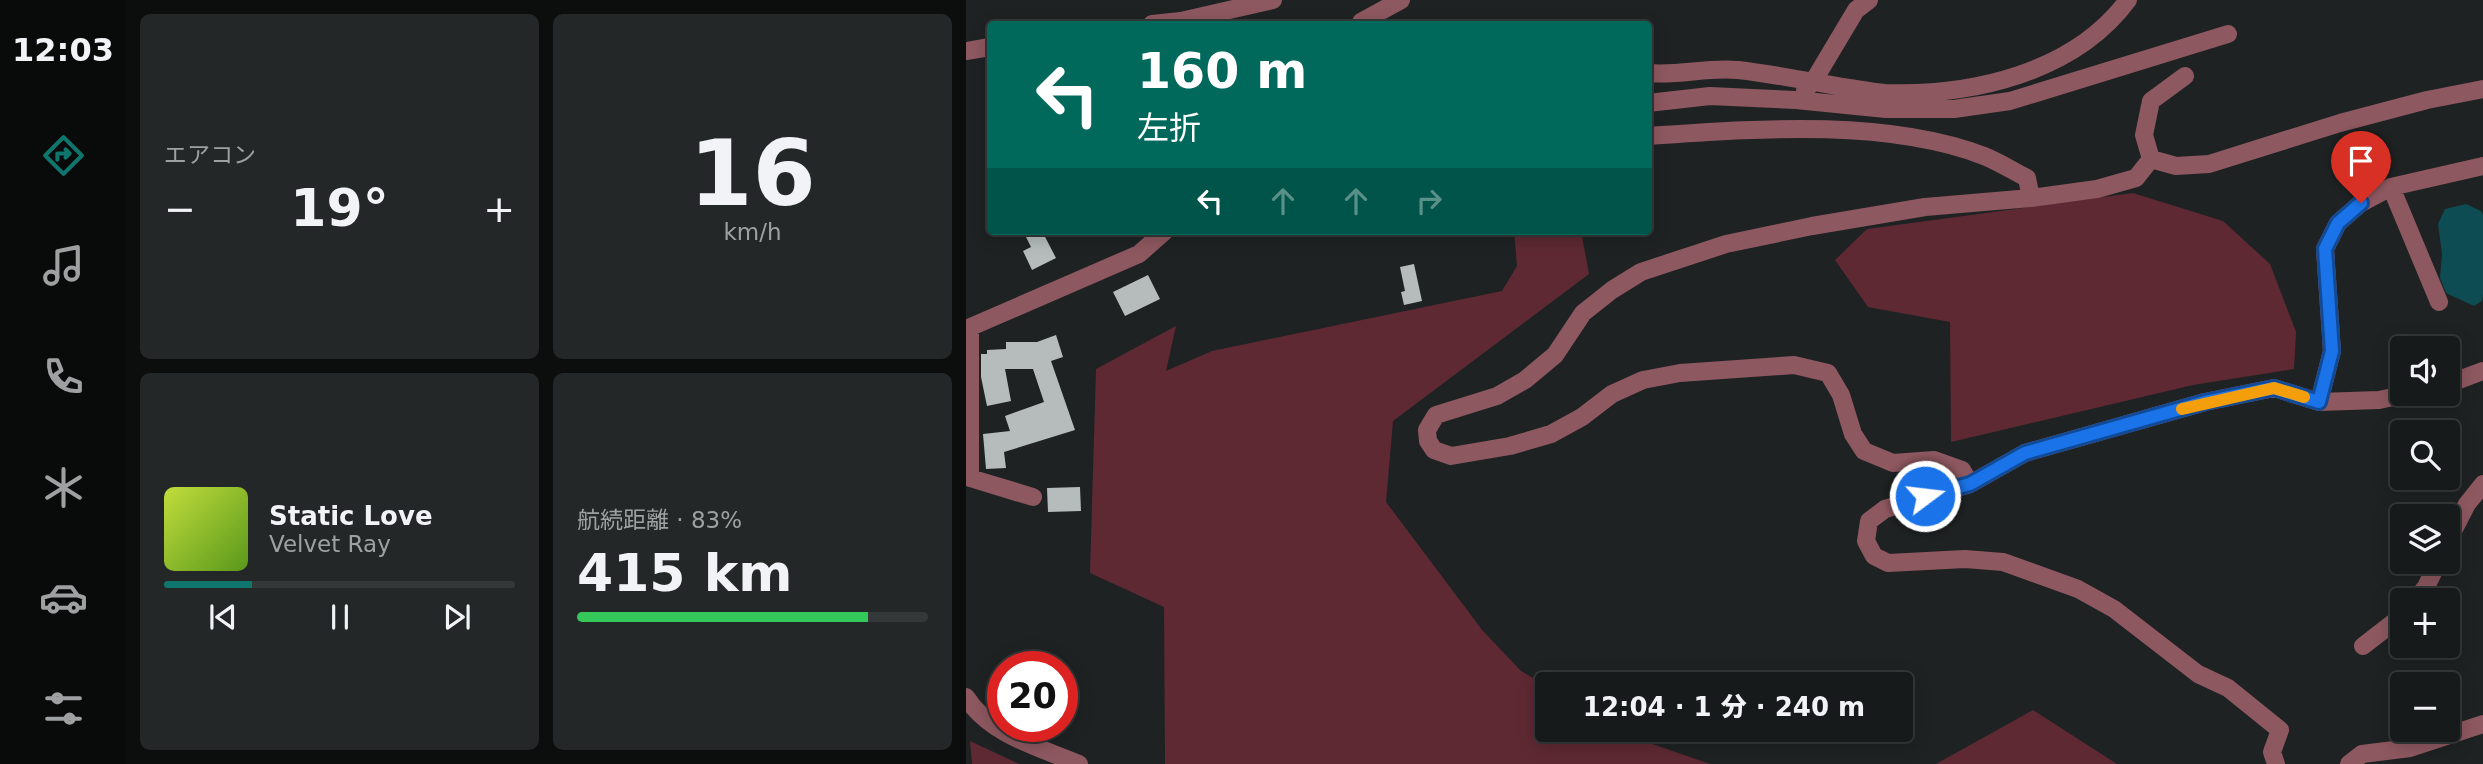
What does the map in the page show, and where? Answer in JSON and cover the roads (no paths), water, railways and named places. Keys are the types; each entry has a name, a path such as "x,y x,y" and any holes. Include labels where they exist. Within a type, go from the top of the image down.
{"street":[{"path":"1181,21 1273,0"},
{"path":"1363,21 1401,0"},
{"path":"1796,100 1813,82 1856,10 1869,0"},
{"path":"1652,73 1670,75 1708,68 1738,70 1883,93 1943,92 2005,80 2063,56 2114,19 2129,0"},
{"path":"1652,103 1710,96 1796,100 1886,109 1954,110 1999,103 2228,34"},
{"path":"966,51 987,48"},
{"path":"2151,159 2144,135 2151,101 2185,76"},
{"path":"2151,159 2176,166 2209,164 2340,123 2427,100 2483,89"},
{"path":"1652,136 1736,130 1840,130 1932,141 1985,156 2027,178 2031,198"},
{"path":"1970,484 1962,470 1934,460 1893,463 1864,450 1853,434 1842,395 1828,373 1794,365 1680,373 1643,380 1612,394 1582,417 1551,434 1510,446 1451,456 1434,450 1428,441 1427,430 1436,415 1497,396 1525,380 1555,355 1583,313 1641,272 1726,244 1812,226 1924,207 2031,198 2097,189 2136,178 2151,159"},
{"path":"2319,402 2332,351 2325,249 2338,223 2361,203 2391,187 2483,166"},
{"path":"2391,187 2440,302"},
{"path":"1033,497 970,478 968,329 1139,254 1160,235"},
{"path":"2460,380 2483,371"},
{"path":"2276,764 2272,752 2280,730 2228,688 2198,674 2114,609 2078,589 2003,562 1965,559 1888,563 1874,556 1867,541 1869,521 1885,509 1970,484 2025,453 2205,402 2274,388 2319,402 2390,398"},
{"path":"2460,518 2483,484"},
{"path":"2363,646 2390,625"},
{"path":"966,697 976,712 1000,731 1079,764"},
{"path":"2349,764 2362,754 2410,748 2483,724"}],"water":[{"path":"2466,204 2481,211 2483,215 2483,295 2482,301 2474,306 2446,293 2440,278 2442,254 2438,224 2445,209"}]}
